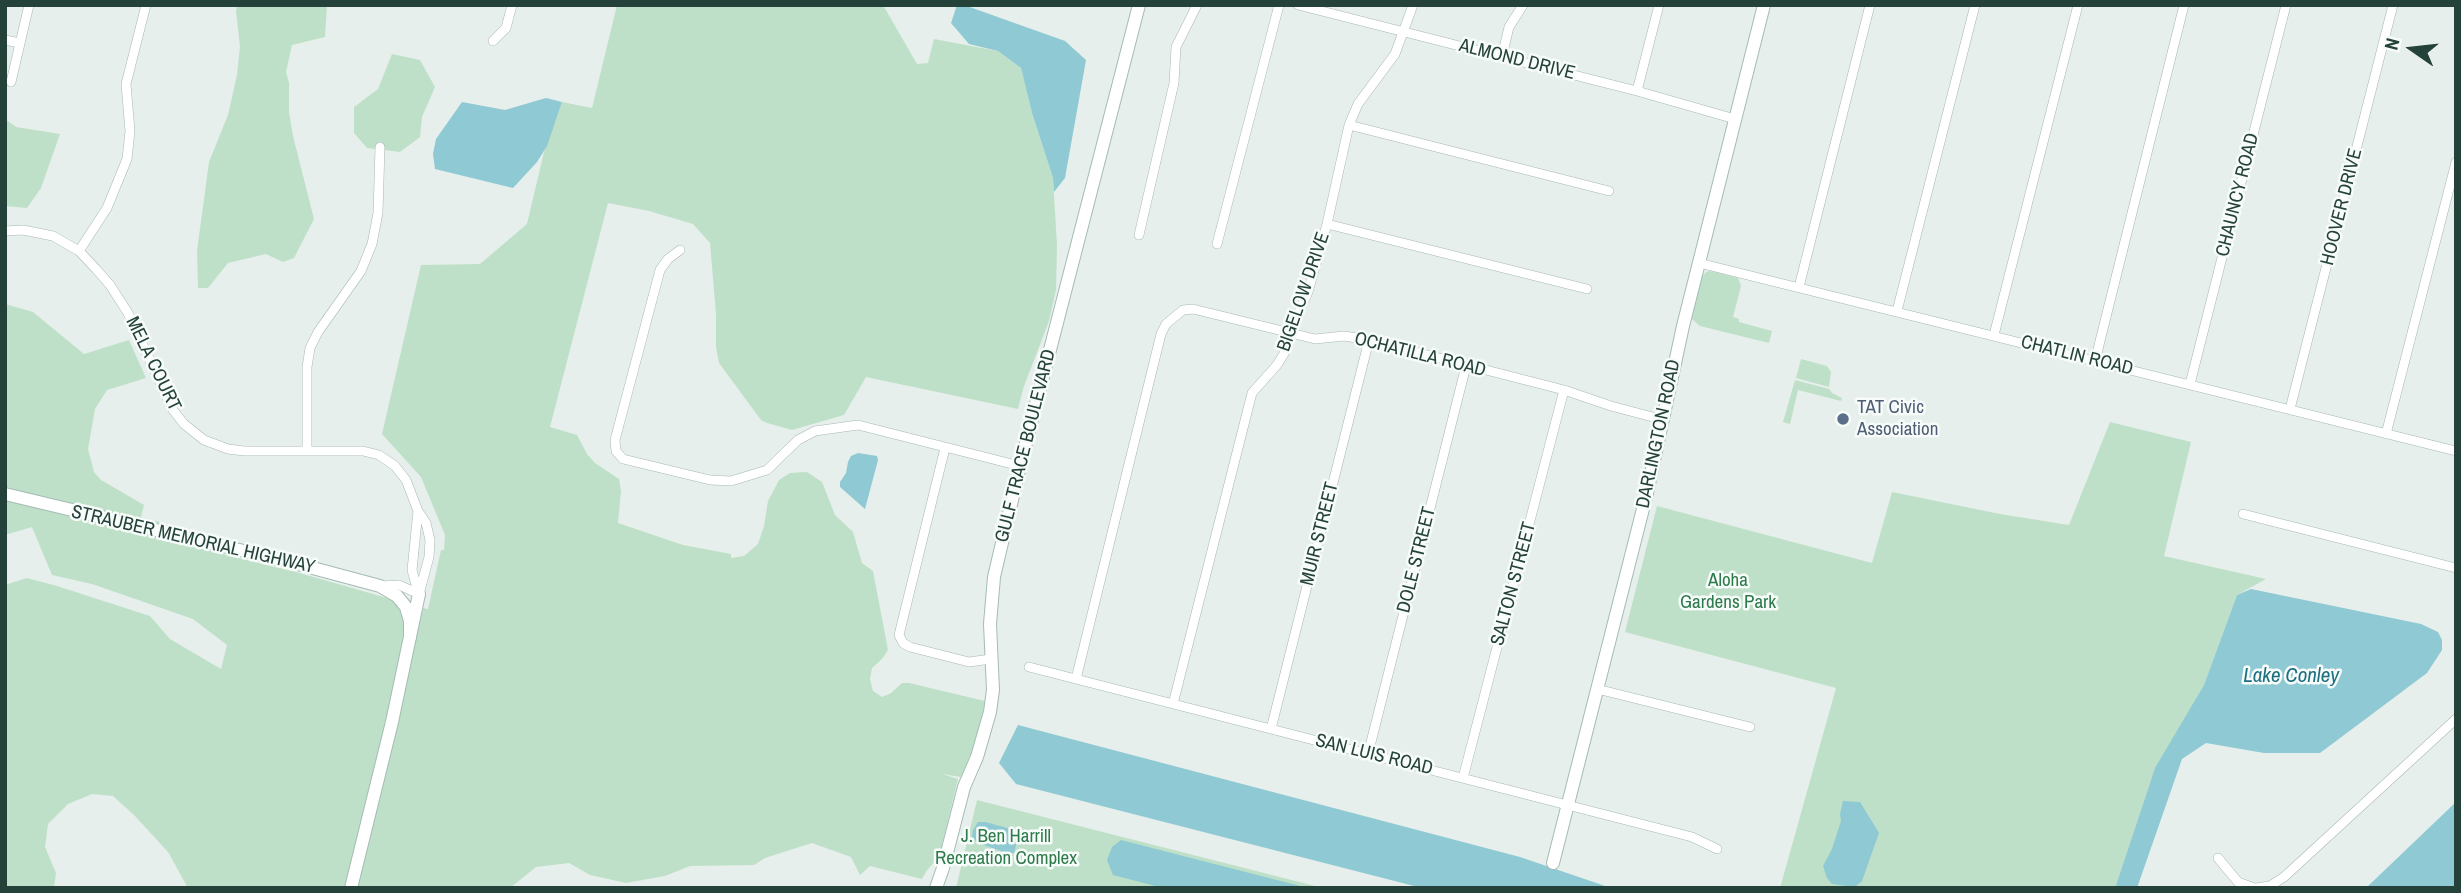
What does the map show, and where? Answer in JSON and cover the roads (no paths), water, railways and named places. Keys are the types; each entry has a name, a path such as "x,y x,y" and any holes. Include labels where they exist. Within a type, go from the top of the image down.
{"street":[{"path":"11,82 29,5"},
{"path":"79,251 107,208 127,159 130,131 126,84 146,5"},
{"path":"493,41 506,27 512,5"},
{"name":"GULF TRACE BOULEVARD","path":"936,888 964,787 977,757 990,712 993,690 990,624 994,577 1139,5"},
{"path":"1139,235 1174,83 1176,47 1197,5"},
{"path":"1217,244 1279,5"},
{"name":"ALMOND DRIVE","path":"1298,5 1637,91 1735,119"},
{"name":"BIGELOW DRIVE","path":"1173,704 1252,393 1278,365 1285,352 1289,333 1308,292 1327,224 1349,125 1358,104 1395,54 1413,5"},
{"path":"1502,56 1509,27 1523,5"},
{"path":"1637,91 1659,5"},
{"name":"DARLINGTON ROAD","path":"1553,863 1764,5"},
{"path":"1799,287 1870,5"},
{"path":"1897,311 1975,5"},
{"path":"1994,335 2078,5"},
{"path":"2095,361 2184,5"},
{"name":"CHAUNCY ROAD","path":"2190,384 2286,5"},
{"name":"HOOVER DRIVE","path":"2290,409 2393,5"},
{"path":"5,40 20,43"},
{"path":"1349,125 1609,191"},
{"path":"307,451 307,359 318,332 361,271 372,244 379,205 380,147"},
{"path":"2386,433 2456,162"},
{"path":"1327,224 1587,289"},
{"name":"MELA COURT","path":"5,231 42,233 63,241 79,251 104,277 122,303 173,410 190,430 204,440 228,449 244,451 363,451 387,460 406,480 418,511 426,523 430,548 419,594"},
{"path":"680,250 668,259 660,270 615,440 616,451 623,459 710,480 731,481 767,470 798,440 815,431 858,425 1020,466"},
{"name":"CHATLIN ROAD","path":"1699,263 2456,451"},
{"name":"OCHATILLA ROAD","path":"1076,679 1161,334 1166,324 1182,310 1193,309 1315,339 1344,336 1369,340 1564,390 1611,406 1664,419"},
{"name":"MUIR STREET","path":"1271,729 1369,340"},
{"name":"DOLE STREET","path":"1368,754 1466,366"},
{"name":"SALTON STREET","path":"1463,778 1564,390"},
{"path":"945,448 899,635 910,647 969,662 991,659"},
{"name":"STRAUBER MEMORIAL HIGHWAY","path":"5,494 380,586 397,596 406,607 411,638"},
{"name":"MELA COURT","path":"418,511 412,570 419,594"},
{"path":"2243,514 2456,568"},
{"path":"412,570 399,584 419,594"},
{"name":"STRAUBER MEMORIAL HIGHWAY","path":"380,586 399,584"},
{"name":"STRAUBER MEMORIAL HIGHWAY","path":"351,888 411,638 419,594"},
{"name":"SAN LUIS ROAD","path":"1029,667 1692,837 1717,849"},
{"path":"1597,689 1750,727"},
{"path":"2218,858 2238,882 2255,888 2270,886 2284,877 2456,719"}],"water":[{"path":"957,5 964,5 1065,41 1086,60 1065,178 1054,192 1053,178 1021,68 998,51 969,44 951,23"},
{"path":"546,98 562,102 547,146 537,162 513,188 435,169 433,154 436,139 462,102 505,110"},
{"path":"858,453 877,456 878,460 865,509 840,487 851,456"},
{"name":"Lake Conley","path":"2251,589 2421,624 2438,632 2442,640 2442,650 2427,673 2320,753 2264,753 2206,743 2182,759 2137,888 2115,888 2155,768 2204,685 2237,595"},
{"path":"1018,725 1520,857 1611,888 1422,888 1016,784 999,763"},
{"path":"1843,801 1860,802 1879,833 1862,881 1855,887 1832,884 1823,866 1841,821"},
{"path":"2456,802 2456,888 2366,888"},
{"path":"978,822 1011,829 1017,833 1019,835 1014,853 978,843 972,837"},
{"path":"1121,840 1308,888 1163,888 1113,875 1107,860 1112,847"}],"place":[{"name":"TAT Civic Association","path":"1843,419"}],"park label":[{"name":"Aloha Gardens Park","path":"1728,592"},
{"name":"J. Ben Harrill Recreation Complex","path":"1006,848"}]}
